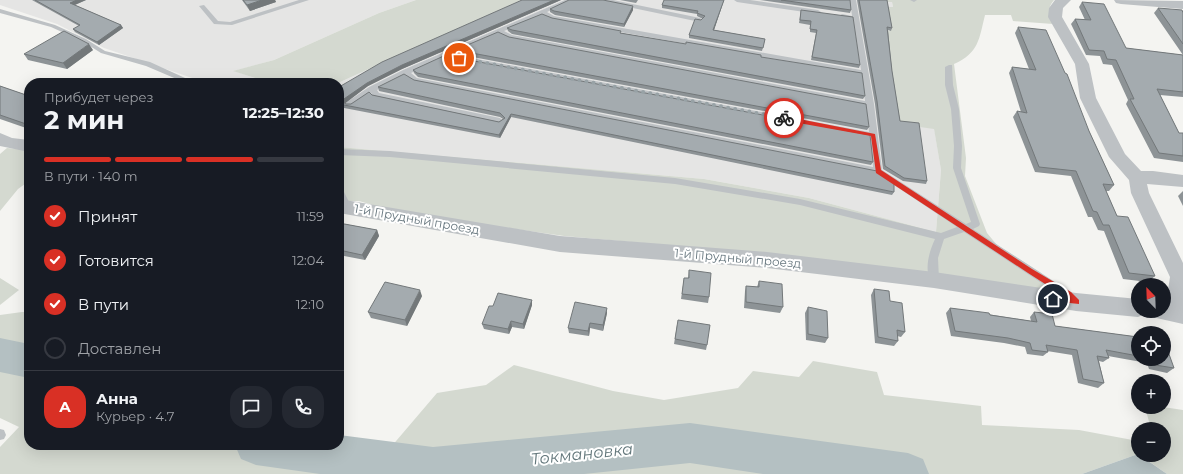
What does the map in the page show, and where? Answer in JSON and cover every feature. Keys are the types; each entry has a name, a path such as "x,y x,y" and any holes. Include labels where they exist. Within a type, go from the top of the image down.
{"street":[{"path":"1121,0 1182,6"},
{"path":"1063,1 1056,8 1055,17 1082,64 1088,98 1118,157 1138,178 1140,193 1180,277 1176,304 1173,313"},
{"path":"0,140 8,143 24,145"},
{"path":"1138,178 1183,180"},
{"name":"1-й Прудный проезд","path":"344,201 560,244 767,260 934,280 1076,302 1131,307"}],"lane":[{"path":"202,6 216,22 230,24 306,0"},
{"path":"348,104 372,89 406,72 570,0"},
{"path":"604,0 700,20"},
{"path":"737,0 824,13"},
{"path":"853,0 870,104 878,171"},
{"path":"0,11 53,26 84,40 103,52 148,64 180,78"},
{"path":"542,12 552,18 865,73"},
{"path":"832,14 856,18"},
{"path":"499,31 510,37 870,104"},
{"path":"450,52 459,58 873,135"},
{"path":"344,152 397,155 675,181 800,202 941,237 976,224 957,168 958,146 954,109 949,85 949,67"},
{"path":"406,72 415,80 878,171 1030,271 1068,294 1076,302"},
{"path":"372,89 376,95 500,121"},
{"path":"934,280 931,265 937,243 941,237"}],"shaded area":[{"path":"0,0 416,0 379,13 274,60 234,71 255,78 192,78 104,48 57,24 0,5"},
{"path":"416,0 521,0 344,80 344,78 255,78 233,71 274,60 379,13"},
{"path":"521,0 885,0 886,2 892,2 893,7 887,7 899,124 934,128 941,170 936,232 809,198 704,179 344,147 344,80"},
{"path":"885,0 1054,0 1050,6 1049,12 1053,24 1013,21 1011,15 985,15 977,44 969,55 954,64 966,158 965,176 987,233 997,245 1041,273 1046,286 1042,292 767,254 564,236 401,213 359,201 344,201 344,147 704,179 809,198 936,232 941,170 934,129 899,124 886,30 890,31 886,7 893,7 892,2 885,2"},
{"path":"7,148 24,150 24,185 18,189 0,211 0,154"},
{"path":"0,278 19,290 0,305"},
{"path":"24,312 24,450 344,450 344,447 385,454 437,393 486,385 514,365 613,391 664,400 738,388 753,371 799,377 813,361 877,372 884,395 981,406 982,425 1079,430 1131,440 1131,456 1082,474 0,474 0,447 19,427 0,418 0,315"},
{"path":"1171,408 1183,410 1183,474 1167,474 1150,462 1171,462 1171,422 1149,422 1147,414 1171,414"},
{"path":"1131,456 1131,462 1150,462 1167,474 1082,474"}],"building":[{"path":"35,0 77,0 70,3 121,25 97,42 73,29 80,25"},
{"path":"243,0 262,0 247,5"},
{"path":"522,0 554,0 402,65 367,83 344,99 344,84 382,62"},
{"path":"569,0 603,0 633,6 624,24 550,9"},
{"path":"664,0 724,0 713,30 765,39 763,48 689,35 695,19 701,20 705,16 697,13 698,11 662,5"},
{"path":"781,0 850,0 851,10"},
{"path":"859,0 887,0 892,28 887,27 900,121 919,123 927,181 904,178 885,166 877,101"},
{"path":"1082,2 1104,4 1126,48 1183,55 1183,92 1157,89 1179,133 1183,133 1183,156 1159,153 1130,99 1134,99 1116,60 1107,59 1104,51 1089,50 1075,19 1091,20"},
{"path":"1158,8 1182,10 1183,44"},
{"path":"801,10 853,17 860,65 812,57 817,30 810,29 811,21 800,20"},
{"path":"542,14 552,18 621,31 620,33 686,44 686,42 761,55 761,57 862,73 865,96 507,28"},
{"path":"1018,27 1046,30 1065,73 1067,74 1089,131 1114,185 1103,184 1117,216 1128,217 1155,276 1129,273 1109,225 1103,225 1097,212 1093,211 1076,171 1039,167 1017,111 1027,113 1012,67 1036,70"},
{"path":"64,31 89,44 63,63 24,54"},
{"path":"498,32 509,37 866,104 869,127 461,51 458,49"},
{"path":"448,54 458,58 870,135 873,162 417,73 413,70"},
{"path":"404,74 414,80 877,171 894,183 894,192 511,114 499,135 344,105 344,103 351,104 369,92 372,95 499,122 505,118 500,113 378,87"},
{"path":"0,86 24,94 24,123 0,115"},
{"path":"344,224 377,230 362,255 344,251"},
{"path":"689,270 711,273 709,297 682,294 684,278 689,278"},
{"path":"759,281 782,284 783,307 746,302 746,286 759,287"},
{"path":"385,282 420,290 405,320 368,312"},
{"path":"874,289 889,291 890,301 902,303 905,332 897,330 898,341 878,337"},
{"path":"498,293 532,300 523,324 511,321 508,329 482,324 489,306 493,306"},
{"path":"575,302 607,308 603,325 590,323 588,331 568,328"},
{"path":"808,307 827,311 828,338 808,334"},
{"path":"950,308 989,313 990,315 1037,322 1034,312 1052,314 1055,326 1131,336 1131,355 1106,350 1109,358 1097,356 1104,383 1083,379 1077,350 1046,345 1048,352 1032,350 1030,343 1008,338 955,331"},
{"path":"678,320 710,325 707,345 675,339"},
{"path":"1171,360 1174,368 1161,366 1171,366"}],"waterway":[{"name":"Токмановка","path":"0,355 24,360"},
{"name":"Токмановка","path":"294,450 433,468 690,443 908,474"}],"way so far":[{"path":"459,58 784,118"}],"route":[{"path":"784,118 873,135 878,171 1030,271 1068,294 1076,302 1053,299"}]}
